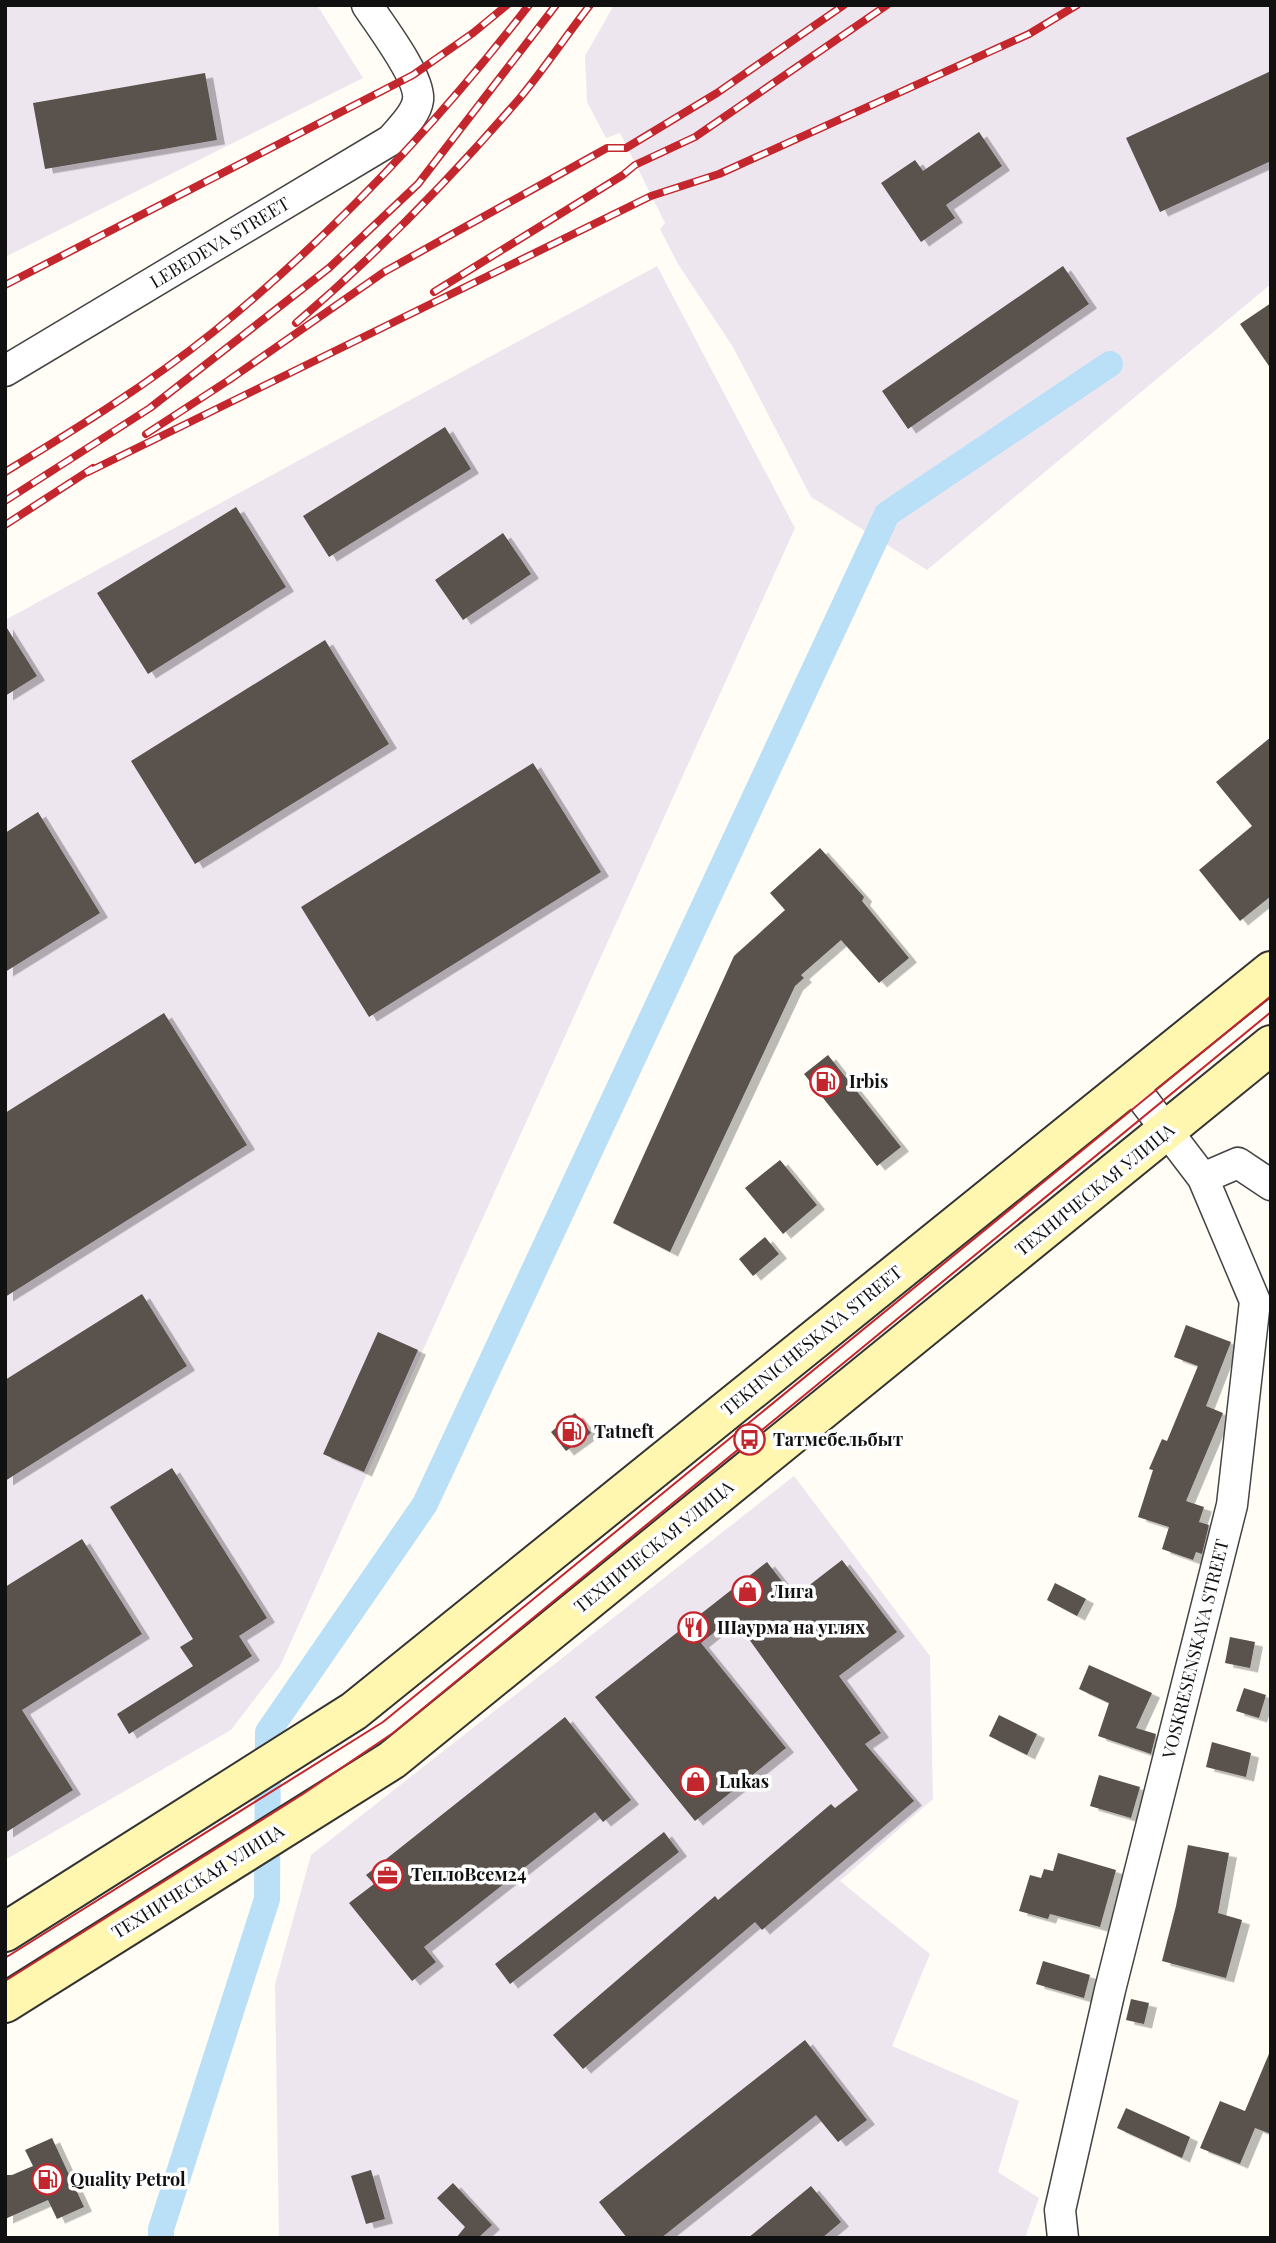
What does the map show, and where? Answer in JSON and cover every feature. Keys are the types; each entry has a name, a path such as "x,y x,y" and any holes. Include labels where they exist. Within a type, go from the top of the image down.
{"main road":[{"name":"TEKHNICHESKAYA STREET","path":"5,1932 354,1711 1271,971"},
{"name":"ТЕХНИЧЕСКАЯ УЛИЦА","path":"5,2003 392,1760 1271,1045"}],"street":[{"name":"LEBEDEVA STREET","path":"5,371 391,140 412,115 418,99 413,75 367,5"},
{"name":"VOSKRESENSKAYA STREET","path":"1063,2238 1060,2210 1110,1990 1232,1505 1255,1301 1203,1178 1132,1084"},
{"path":"1203,1178 1238,1163 1271,1185"}],"shaded area":[{"path":"5,5 317,5 363,78 5,257"},
{"path":"614,5 1271,5 1271,284 927,570 811,497 733,347 678,264 660,229 665,223 620,133 606,138 587,102 585,56"},
{"path":"657,266 795,528 280,1666 231,1730 5,1860 5,620"},
{"path":"794,1476 930,1656 933,1799 840,1881 930,1954 892,2046 1019,2101 998,2172 1039,2198 1025,2238 279,2238 275,1984 311,1855"}],"building":[{"path":"1271,71 1271,161 1160,212 1126,138"},
{"path":"205,73 217,140 45,169 33,103"},
{"path":"979,132 1002,166 946,205 955,218 921,242 881,183 915,160 923,171"},
{"path":"1063,266 1089,304 908,429 882,391"},
{"path":"1271,303 1271,369 1240,324"},
{"path":"445,427 471,469 329,557 303,516"},
{"path":"236,507 286,587 148,674 97,593"},
{"path":"503,533 531,574 463,620 435,580"},
{"path":"5,625 37,676 5,696"},
{"path":"325,640 389,744 195,864 131,761"},
{"path":"1271,737 1271,896 1240,921 1199,870 1252,826 1216,782"},
{"path":"533,763 601,872 369,1017 301,907"},
{"path":"38,812 100,913 5,972 5,833"},
{"path":"820,848 864,897 862,901 909,958 879,983 841,940 801,975 804,978 795,986 670,1252 613,1223 734,956 785,910 770,893"},
{"path":"164,1013 247,1145 5,1297 5,1113"},
{"path":"828,1055 901,1147 877,1166 804,1074"},
{"path":"780,1160 817,1205 783,1234 745,1188"},
{"path":"765,1237 779,1254 753,1276 739,1259"},
{"path":"142,1294 187,1366 5,1481 5,1380"},
{"path":"1186,1325 1231,1342 1206,1406 1223,1413 1186,1501 1204,1507 1199,1522 1209,1525 1202,1554 1196,1552 1193,1560 1162,1549 1169,1527 1138,1517 1153,1470 1149,1469 1162,1439 1167,1441 1198,1366 1174,1357"},
{"path":"378,1332 418,1350 364,1472 323,1454"},
{"path":"575,1413 591,1433 566,1451 551,1432"},
{"path":"172,1468 267,1618 239,1636 252,1656 129,1734 117,1714 193,1666 180,1647 193,1639 110,1507"},
{"path":"82,1539 142,1634 22,1710 73,1790 5,1833 5,1587"},
{"path":"842,1560 897,1632 839,1676 881,1733 865,1744 914,1801 762,1930 755,1922 583,2069 553,2035 715,1896 718,1900 831,1804 835,1808 858,1790 733,1617 701,1643 786,1748 695,1821 595,1697 767,1562 794,1597"},
{"path":"1055,1583 1086,1599 1077,1616 1047,1600"},
{"path":"1230,1637 1255,1642 1250,1668 1225,1663"},
{"path":"1089,1665 1152,1693 1136,1728 1156,1734 1151,1754 1098,1736 1109,1703 1079,1689"},
{"path":"1244,1688 1266,1695 1259,1718 1236,1711"},
{"path":"999,1715 1037,1734 1027,1755 989,1736"},
{"path":"565,1717 631,1800 603,1822 595,1812 424,1947 436,1962 412,1981 349,1903 374,1884 366,1875"},
{"path":"1212,1742 1251,1753 1246,1777 1206,1767"},
{"path":"1099,1775 1140,1787 1131,1818 1090,1806"},
{"path":"664,1832 679,1852 510,1984 495,1964"},
{"path":"1188,1845 1229,1853 1218,1913 1242,1920 1226,1978 1162,1961"},
{"path":"1058,1853 1116,1870 1100,1927 1050,1914 1048,1919 1019,1911 1030,1875 1041,1878 1044,1869 1053,1871"},
{"path":"1043,1961 1090,1975 1084,1998 1036,1984"},
{"path":"1131,1999 1149,2003 1144,2024 1126,2020"},
{"path":"805,2040 867,2120 838,2142 816,2115 661,2238 627,2238 599,2202"},
{"path":"1271,2049 1271,2134 1255,2128 1240,2164 1200,2148 1220,2101 1245,2111"},
{"path":"1126,2108 1190,2137 1182,2158 1117,2128"},
{"path":"52,2138 84,2207 57,2219 48,2200 5,2219 5,2175 12,2175 33,2166 25,2150"},
{"path":"371,2170 385,2219 366,2224 351,2176"},
{"path":"453,2183 492,2225 478,2238 456,2238 465,2227 437,2198"},
{"path":"811,2186 841,2222 822,2238 748,2238"}],"waterway":[{"path":"161,2238 161,2229 267,1899 268,1732 425,1504 887,514 1110,364"}],"tram line":[{"path":"5,1958 383,1722 1271,996"},
{"path":"5,1981 303,1794 393,1733 1271,1012"}],"railway":[{"path":"5,285 413,75 473,33 507,5"},
{"path":"5,472 162,371 212,333 299,258 419,136 494,50 529,5"},
{"path":"5,501 150,408 329,268 418,184 556,5"},
{"path":"296,323 412,216 493,129 528,88 590,5"},
{"path":"146,434 384,272 607,148 626,148 717,93 844,5"},
{"path":"434,292 635,165 695,137 887,5"},
{"path":"88,472 651,196 719,174 1029,34 1077,5"},
{"path":"5,525 93,468"}],"place":[{"name":"Irbis","path":"826,1082"},
{"name":"Tatneft","path":"571,1432"},
{"name":"Татмебельбыт","path":"750,1440"},
{"name":"Лига","path":"748,1592"},
{"name":"Шаурма на углях","path":"694,1628"},
{"name":"Lukas","path":"696,1782"},
{"name":"ТеплоВсем24","path":"388,1875"},
{"name":"Quality Petrol","path":"47,2180"}]}
